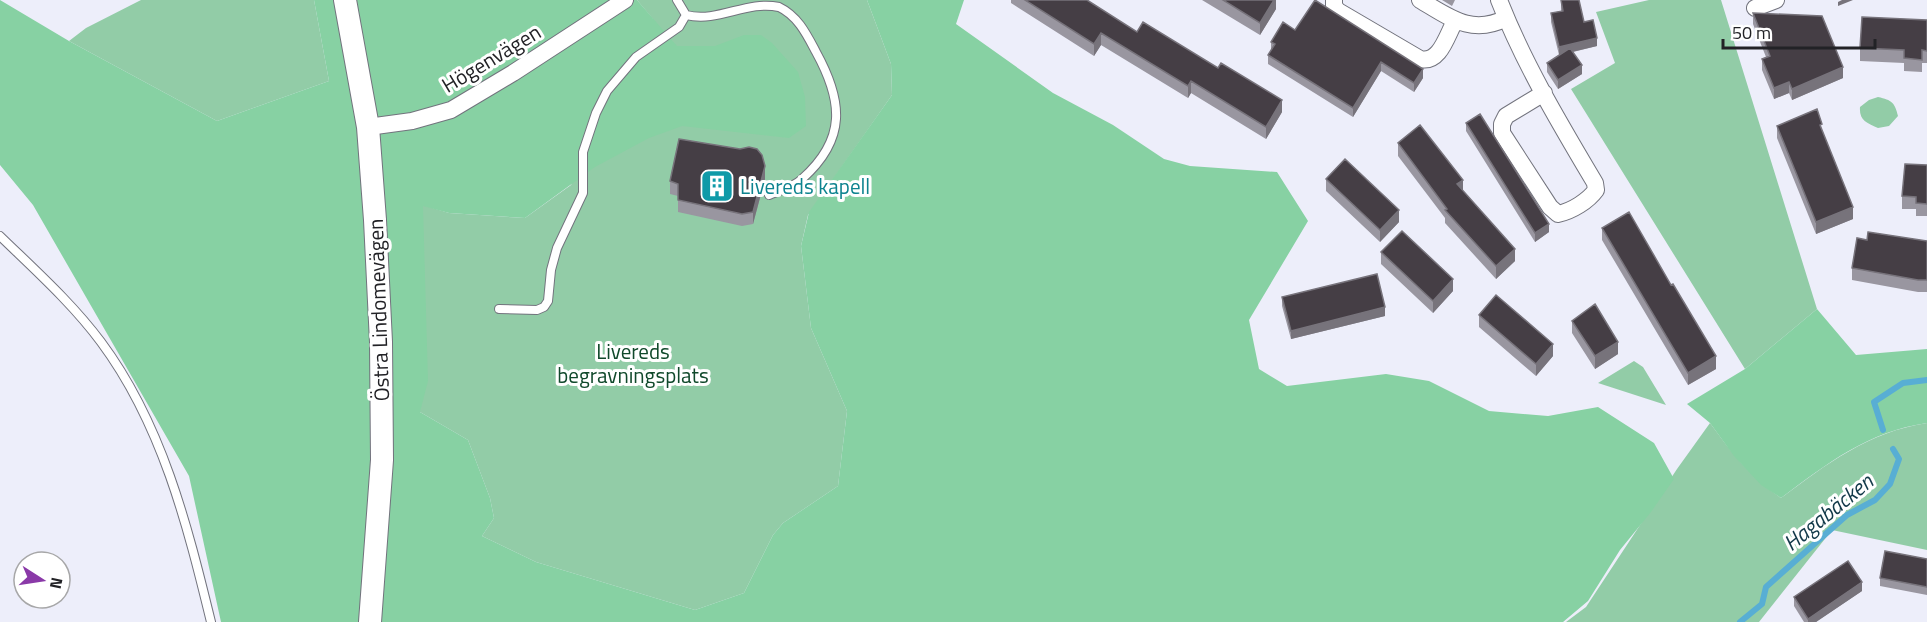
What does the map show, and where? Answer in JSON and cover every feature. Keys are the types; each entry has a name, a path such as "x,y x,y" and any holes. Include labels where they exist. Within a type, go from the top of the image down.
{"street":[{"name":"Östra Lindomevägen","path":"345,0 368,127 379,309 382,460 370,622"},
{"name":"Högenvägen","path":"368,127 412,121 451,110 513,74 625,0"},
{"path":"1334,0 1334,6 1338,11 1427,61 1436,56 1455,21"},
{"path":"1420,0 1455,21 1476,26 1496,23 1506,18"},
{"path":"1499,0 1544,93 1595,183 1596,190 1590,198 1565,213 1558,214 1550,207 1503,133 1502,124 1506,116 1544,93"},
{"path":"1755,8 1776,0"}],"lane":[{"path":"677,0 686,15 695,17 713,16 751,2 780,7 791,15 805,31 830,77 836,110 836,125 831,141 822,157 801,181 769,195"},
{"path":"499,309 537,310 548,301 551,270 557,248 583,193 583,152 596,113 607,91 636,57 679,27 686,15"},
{"path":"0,236 73,308 101,342 140,403 159,446 185,520 211,622"}],"green space":[{"path":"0,0 69,41 217,121 329,81 314,0 637,0 677,46 715,46 744,35 761,35 772,43 798,72 805,97 806,126 789,138 682,126 649,138 595,167 525,218 449,213 423,206 428,381 420,412 468,440 490,498 494,518 482,536 536,562 695,610 744,593 773,535 783,523 838,486 847,411 811,328 801,246 809,212 892,95 891,64 867,0 964,0 956,24 1053,93 1113,125 1164,159 1190,166 1277,172 1308,221 1249,320 1259,369 1287,386 1386,374 1429,381 1489,411 1548,416 1598,407 1654,443 1674,479 1620,550 1588,601 1563,622 221,622 189,476 33,205 0,165"},
{"path":"141,0 314,0 329,81 217,121 69,41 86,28"},
{"name":"Livereds begravningsplats","path":"637,0 867,0 891,64 892,95 808,215 801,246 811,328 847,411 838,486 783,523 773,535 744,593 695,610 536,562 482,536 494,518 490,498 468,440 420,412 423,205 449,213 525,218 571,185 653,19"},
{"path":"1649,0 1721,0 1817,309 1745,369 1571,89 1615,63 1596,12"},
{"path":"1878,97 1890,101 1896,108 1898,116 1889,126 1878,128 1862,118 1860,107"},
{"path":"1817,309 1856,355 1927,349 1927,423 1905,427 1867,441 1832,461 1781,498 1761,485 1734,456 1710,423 1687,404 1745,369"},
{"path":"1634,361 1643,367 1666,405 1598,383"},
{"path":"1710,423 1742,464 1781,498 1849,451 1886,434 1927,423 1927,550 1832,530 1759,622 1566,622 1586,607"}],"building":[{"path":"1025,0 1087,0 1137,32 1143,22 1218,68 1221,63 1282,100 1266,127 1191,81 1188,86 1101,33 1094,44"},
{"path":"1223,0 1274,0 1260,23"},
{"path":"1315,0 1423,69 1414,83 1381,62 1353,108 1268,55 1275,44 1271,42 1283,22 1295,30"},
{"path":"1561,0 1579,0 1584,22 1593,20 1597,38 1559,47 1551,13 1563,11"},
{"path":"1753,13 1822,16 1843,67 1792,89 1789,82 1774,88 1762,59 1770,56"},
{"path":"1862,17 1927,20 1927,51 1922,50 1922,60 1904,58 1904,50 1860,48"},
{"path":"1570,48 1582,65 1558,80 1547,63"},
{"path":"1817,109 1822,124 1820,125 1853,207 1816,222 1777,126"},
{"path":"1480,114 1549,224 1535,233 1466,123"},
{"path":"1420,125 1463,180 1457,184 1515,249 1496,266 1445,210 1447,209 1398,143"},
{"name":"Livereds kapell","path":"679,139 740,149 749,147 757,149 762,155 765,166 753,212 742,214 678,200 678,184 670,181"},
{"path":"1345,159 1399,210 1380,230 1326,179"},
{"path":"1905,164 1927,165 1927,204 1916,203 1916,197 1902,196"},
{"path":"1629,212 1671,285 1673,284 1716,356 1688,373 1602,228"},
{"path":"1402,231 1453,279 1433,301 1381,252"},
{"path":"1868,232 1927,241 1927,280 1852,268 1857,238 1867,240"},
{"path":"1377,274 1385,307 1291,331 1282,297"},
{"path":"1496,295 1553,344 1536,364 1479,315"},
{"path":"1595,304 1618,342 1595,356 1572,321"},
{"path":"1885,551 1927,559 1927,587 1880,578"},
{"path":"1848,561 1862,582 1808,619 1794,597"}],"waterway":[{"name":"Hagabäcken","path":"1883,430 1874,402 1903,383 1927,380"},
{"name":"Hagabäcken","path":"1740,622 1762,604 1766,587 1847,515 1875,500 1890,484 1899,459 1893,449"}],"place":[{"name":"Livereds kapell","path":"717,186"}]}
